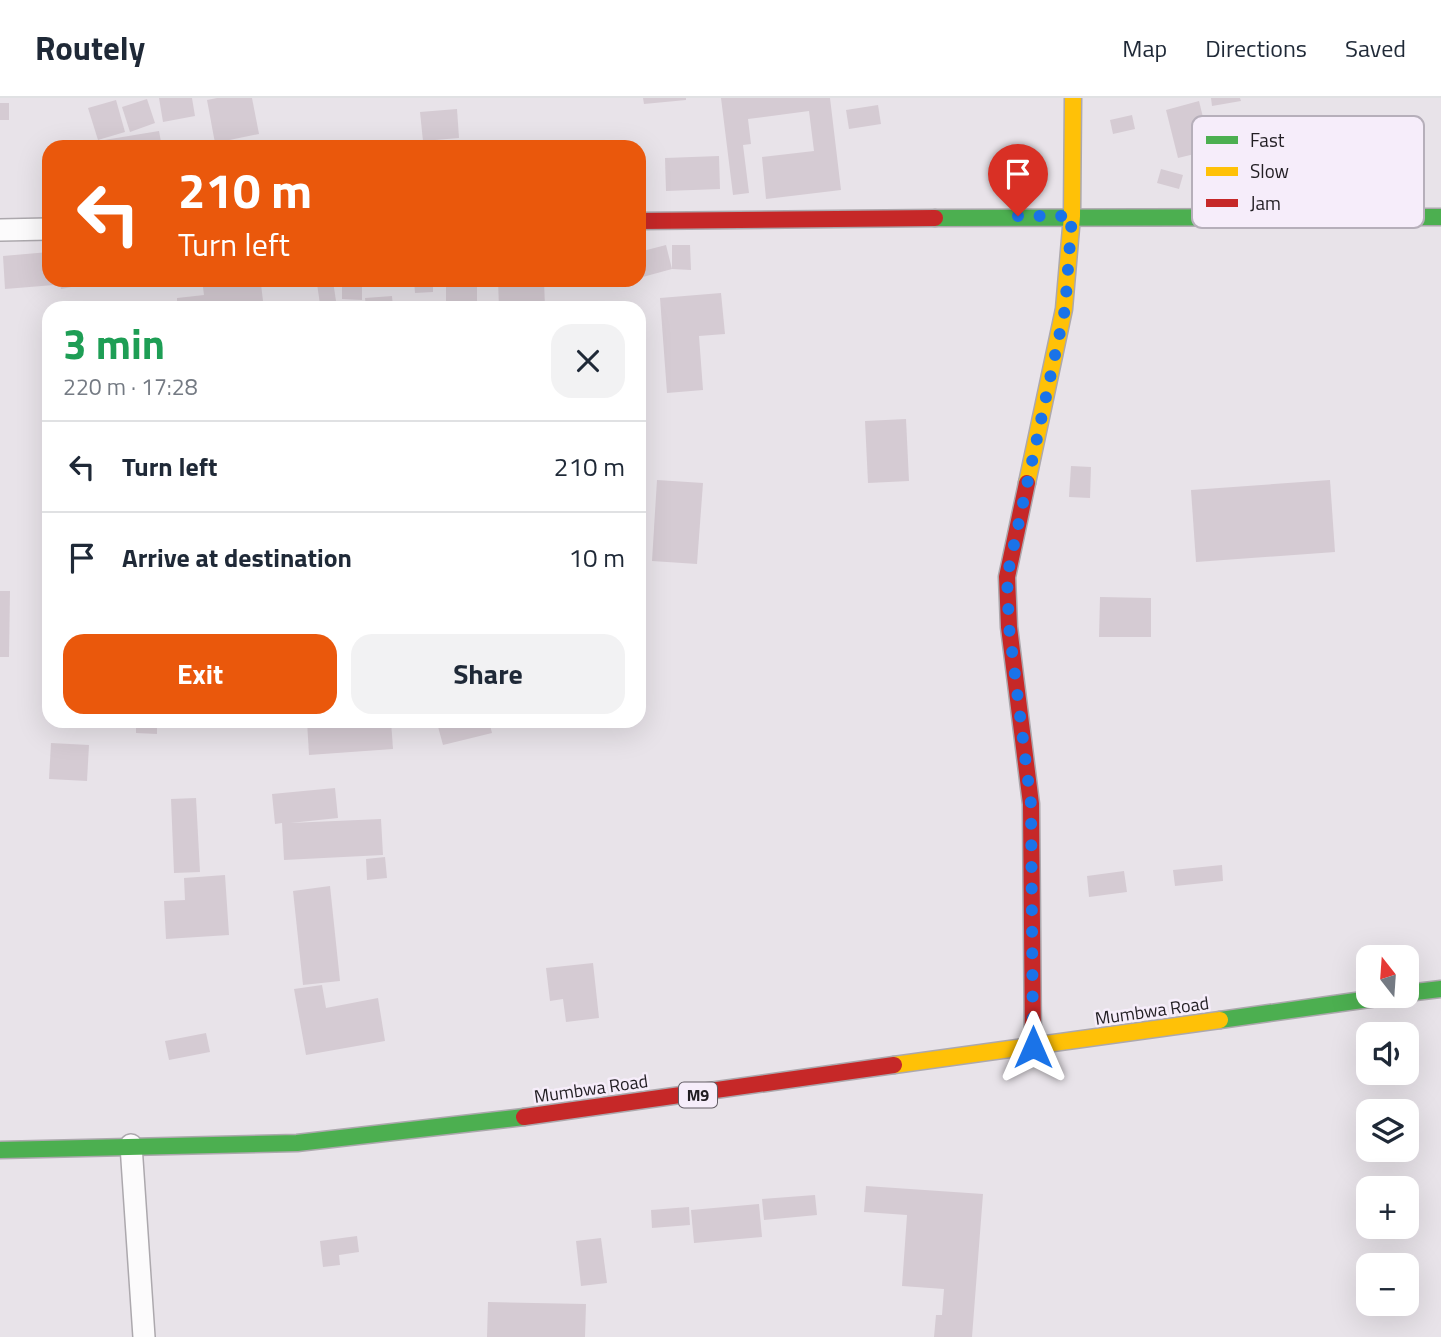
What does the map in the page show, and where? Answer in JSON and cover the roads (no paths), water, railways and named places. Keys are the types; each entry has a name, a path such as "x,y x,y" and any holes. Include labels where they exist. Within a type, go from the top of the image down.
{"street":[{"path":"1033,1047 1031,804 1009,627 1007,577 1065,309 1072,216 1073,98"},
{"path":"646,222 1192,216"},
{"path":"0,230 42,229"},
{"path":"1419,992 1441,989"},
{"name":"Mumbwa Road","path":"0,1150 297,1143 430,1130 1356,1001"},
{"path":"131,1146 144,1337"}]}
